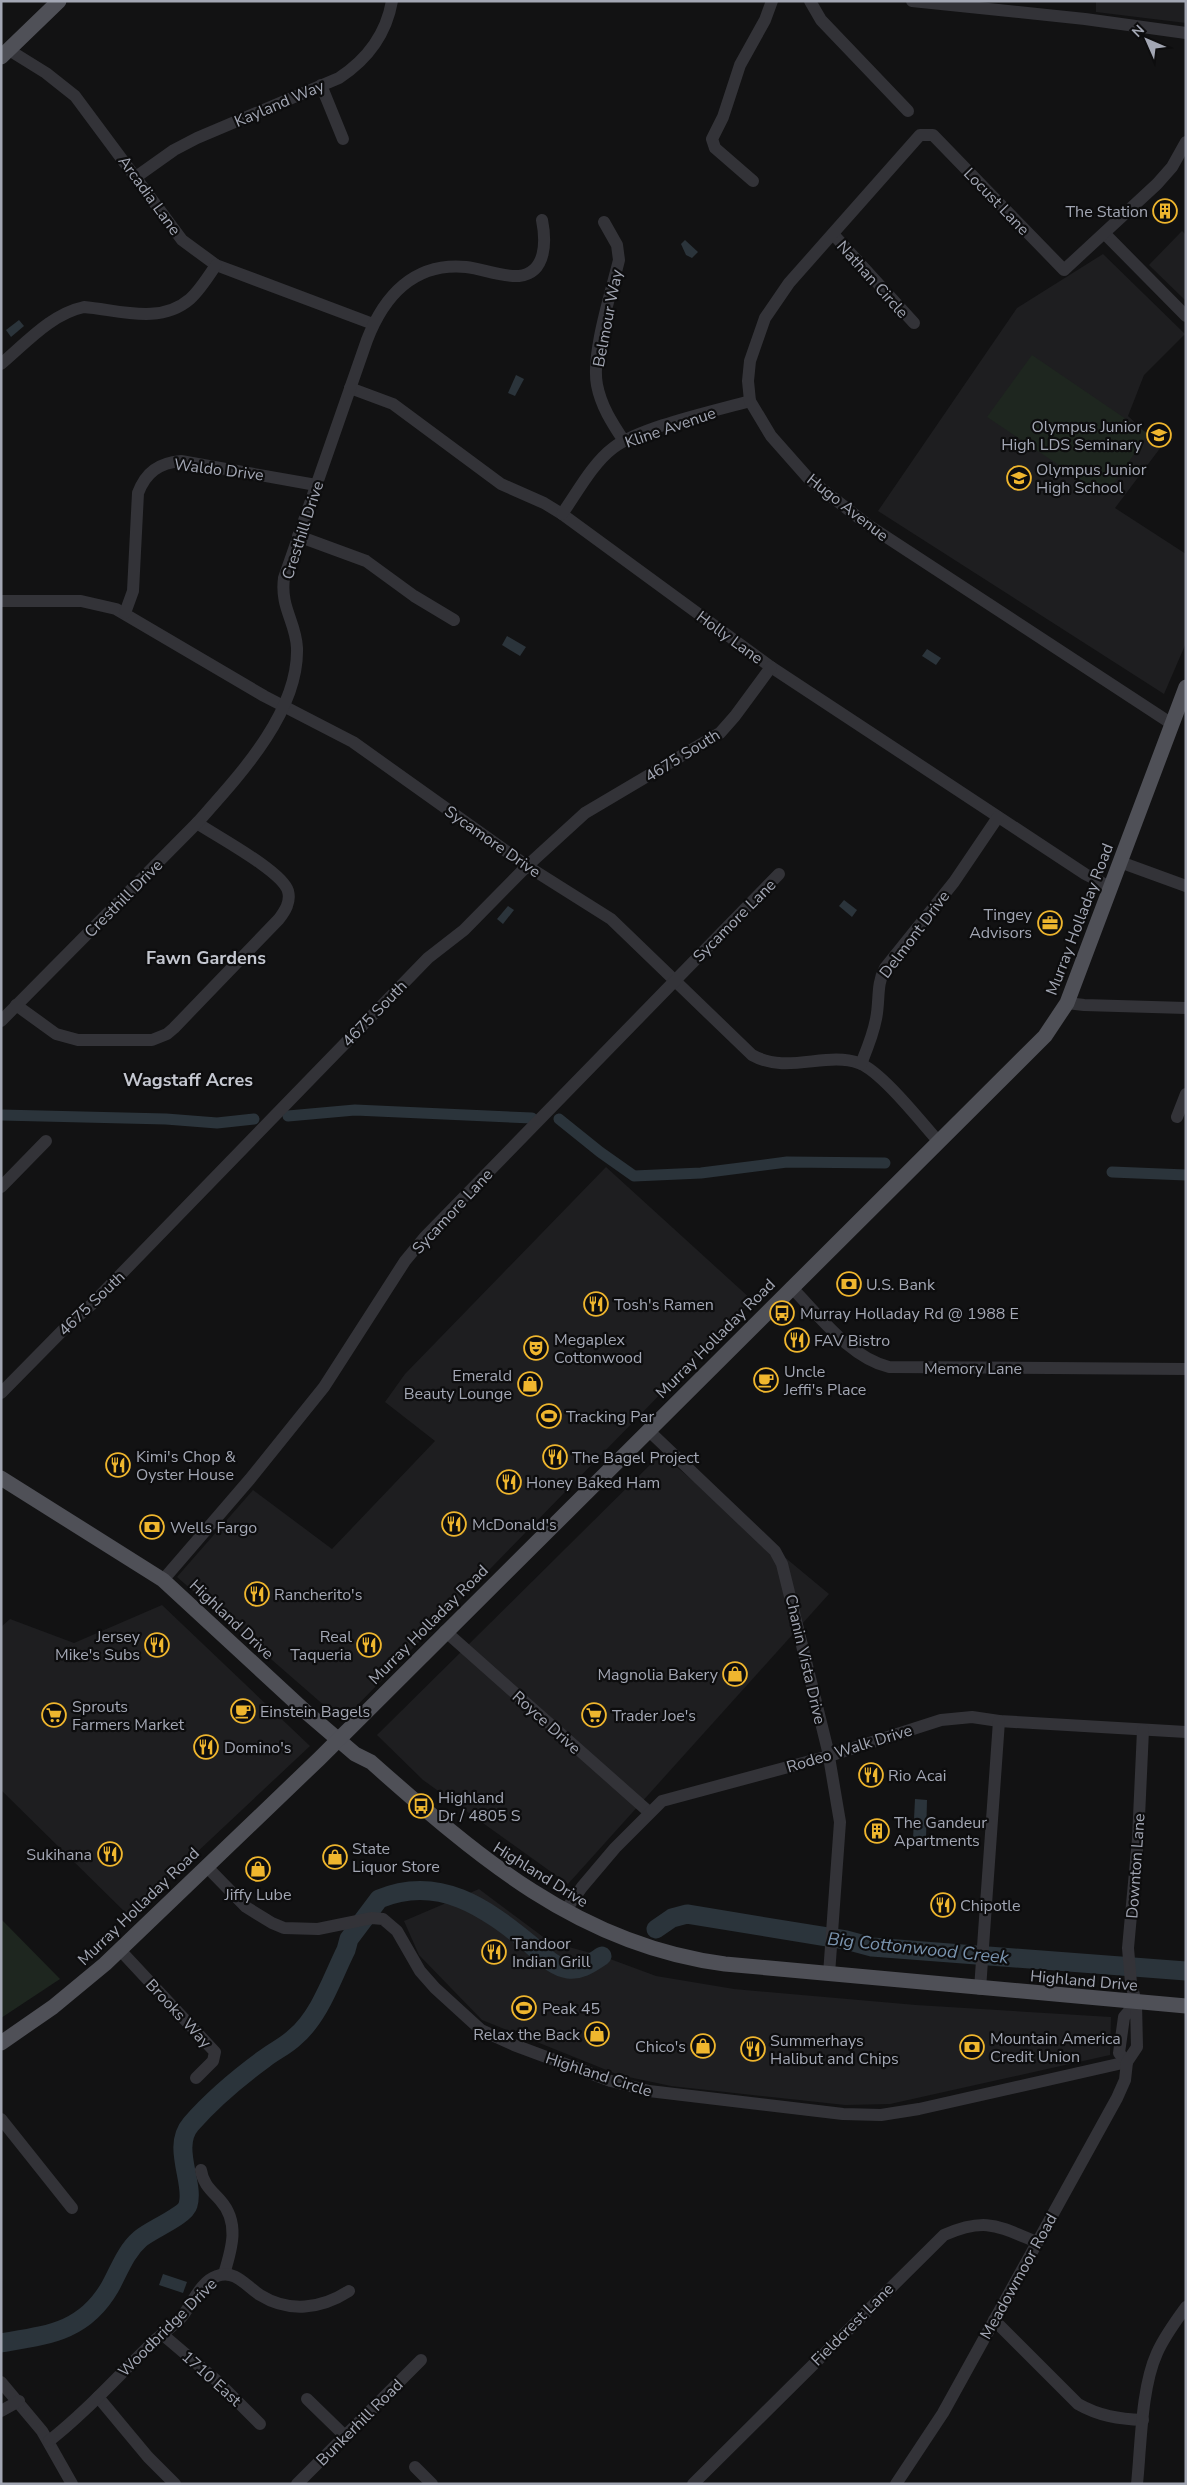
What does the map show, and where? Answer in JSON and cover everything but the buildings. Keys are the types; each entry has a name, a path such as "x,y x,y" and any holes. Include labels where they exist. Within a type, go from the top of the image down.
{"main road":[{"path":"5,54 58,1"},
{"name":"Murray Holladay Road","path":"1,2043 53,2007 120,1950 338,1739 1041,1040 1067,1003 1186,687"},
{"name":"Highland Drive","path":"1,1478 164,1580 283,1692 355,1754 371,1762 486,1861 565,1911 616,1936 665,1954 725,1964 980,1989 1186,2006"}],"street":[{"name":"Kayland Way","path":"136,177 174,150 197,138 339,78 366,56 385,27 392,1"},
{"path":"753,181 716,148 712,139 724,117 740,65 765,20 772,1"},
{"path":"810,1 821,20 908,111"},
{"path":"912,1 1186,33"},
{"name":"Arcadia Lane","path":"5,54 46,73 68,90 86,109 182,240 216,266 373,324"},
{"path":"321,85 343,139"},
{"name":"Hugo Avenue","path":"928,134 915,138 789,284 765,318 750,361 748,381 750,401 771,436 784,452 809,479 837,502 868,525 1172,724"},
{"name":"Locust Lane","path":"928,134 933,135 958,159 1064,270 1105,234"},
{"path":"1186,142 1172,167 1105,234 1186,316"},
{"name":"Cresthill Drive","path":"1,1021 197,824 244,769 283,706 294,681 297,646 282,592 284,578 373,324 382,307 392,294 406,283 428,272 459,266 514,276 530,272 539,263 544,253 546,240 542,220"},
{"name":"Belmour Way","path":"604,222 617,245 619,260 596,366 597,384 608,418 624,441"},
{"name":"Nathan Circle","path":"833,234 914,323"},
{"path":"1,364 52,321 73,309 84,307 154,315 167,312 190,299 216,266"},
{"name":"Holly Lane","path":"350,388 393,404 501,484 544,503 562,514 771,667 1085,874 1110,887"},
{"name":"Kline Avenue","path":"562,514 601,460 612,448 642,433 750,401"},
{"name":"Waldo Drive","path":"124,613 133,592 138,493 143,480 156,468 167,462 181,461 316,485"},
{"path":"298,536 366,561 414,596 454,620"},
{"name":"Sycamore Drive","path":"1,601 81,601 108,606 124,613 283,706 362,747 526,866 611,919 730,1036 757,1058 780,1063 843,1060 861,1064"},
{"name":"4675 South","path":"1,1393 69,1324 91,1305 424,962 464,930 526,866 590,810 700,747 720,733 771,667"},
{"name":"Delmont Drive","path":"861,1064 873,1033 877,1017 879,981 885,968 954,882 998,817"},
{"path":"16,1005 56,1034 78,1040 152,1040 167,1034 174,1028 278,920 288,901 288,891 276,874 197,824"},
{"path":"1120,862 1186,886"},
{"name":"Sycamore Lane","path":"164,1580 238,1494 324,1388 406,1261 424,1238 779,874"},
{"path":"1067,1003 1084,1006 1186,1008"},
{"path":"861,1064 895,1094 938,1142"},
{"path":"1177,1117 1186,1094"},
{"path":"1,1186 46,1140"},
{"name":"Memory Lane","path":"791,1288 859,1354 889,1367 1186,1369"},
{"name":"Chanin Vista Drive","path":"648,1430 764,1540 779,1558 790,1592 829,1756 840,1822 830,1974"},
{"name":"Royce Drive","path":"445,1631 649,1812"},
{"name":"Rodeo Walk Drive","path":"565,1911 582,1887 649,1812 669,1799 829,1756 941,1720 972,1718 999,1722 1186,1732"},
{"path":"980,1989 999,1722"},
{"name":"Downton Lane","path":"1136,2002 1130,1983 1128,1948 1138,1839 1143,1730"},
{"name":"Highland Circle","path":"206,1866 246,1907 272,1924 300,1930 318,1929 372,1918 383,1919 397,1931 420,1971 451,2005 481,2030 514,2045 602,2078 649,2091 843,2114 881,2114 927,2107 1127,2062"},
{"name":"Brooks Way","path":"120,1950 215,2052 213,2061 196,2078"},
{"name":"Meadowmoor Road","path":"896,2484 917,2456 943,2413 1117,2098 1125,2080 1127,2062 1137,2047 1136,2002"},
{"path":"1,2119 72,2208"},
{"name":"Woodbridge Drive","path":"49,2441 183,2316 205,2284 215,2276 224,2274 232,2247 233,2227 226,2208 204,2182 201,2170"},
{"name":"Fieldcrest Lane","path":"693,2484 944,2235 960,2228 988,2225 1003,2227 1036,2242"},
{"path":"224,2274 237,2277 266,2299 290,2307 320,2305 349,2291"},
{"path":"1137,2484 1149,2379 1156,2355 1169,2330 1186,2308"},
{"path":"994,2320 1078,2404 1093,2412 1116,2418 1143,2420"},
{"name":"1710 East","path":"162,2334 216,2380 260,2424"},
{"name":"Bunkerhill Road","path":"297,2484 421,2360"},
{"path":"1,2382 19,2401 49,2441 72,2484"},
{"path":"98,2397 148,2457 175,2484"},
{"path":"307,2399 345,2436"},
{"path":"1,2411 19,2401"},
{"path":"415,2467 432,2484"}],"shaded area":[{"path":"1096,1 1186,1 1186,23 1096,12"},
{"path":"1182,231 1186,235 1186,301 1149,265"},
{"path":"685,240 698,252 692,258 686,255 681,244"},
{"name":"Olympus Junior High School","path":"1103,254 1185,334 1144,375 1128,416 1161,447 1115,508 1186,554 1186,643 1164,694 878,511 1017,308"},
{"path":"19,320 24,326 11,337 6,330"},
{"path":"1032,355 1148,434 1105,496 987,417"},
{"path":"516,375 524,379 515,396 508,393"},
{"path":"507,636 526,647 520,656 502,645"},
{"path":"927,649 941,658 936,665 922,656"},
{"path":"844,900 857,910 852,917 839,906"},
{"path":"508,906 514,910 503,924 497,919"},
{"path":"606,1167 752,1300 342,1721 177,1577 253,1490 332,1549 435,1441 385,1402 405,1374"},
{"path":"661,1454 829,1594 568,1884 423,1780 377,1735"},
{"path":"162,1605 310,1746 129,1916 1,1790 1,1627 10,1619 74,1643"},
{"path":"915,1799 927,1800 926,1840 913,1839"},
{"path":"479,1889 550,1942 602,1956 656,1976 734,1989 916,2005 1111,2017 1110,2055 890,2104 845,2105 671,2086 619,2075 482,2020 419,1955 404,1921"},
{"path":"1,1919 60,1979 1,2018"},
{"path":"163,2274 187,2282 183,2293 159,2285"}],"waterway":[{"path":"288,1116 355,1110 532,1118"},
{"path":"1,1115 166,1119 217,1123 254,1119"},
{"path":"559,1119 634,1176 701,1173 787,1162 885,1163"},
{"path":"1112,1172 1186,1175"},
{"name":"Big Cottonwood Creek","path":"1,2343 49,2334 63,2329 89,2314 110,2287 126,2256 135,2244 145,2235 181,2214 188,2205 189,2196 183,2154 185,2133 208,2106 235,2082 288,2043 304,2028 325,1996 346,1950 349,1939 379,1899 401,1892 422,1890 442,1893 479,1907 557,1966 568,1969 582,1968 602,1956"},
{"name":"Big Cottonwood Creek","path":"656,1929 672,1918 687,1914 846,1940 872,1947 1186,1971"}],"place":[{"name":"The Station","path":"1165,211"},
{"name":"Olympus Junior High LDS Seminary","path":"1159,435"},
{"name":"Olympus Junior High School","path":"1019,478"},
{"name":"Tingey Advisors","path":"1050,923"},
{"name":"U.S. Bank","path":"849,1284"},
{"name":"Tosh's Ramen","path":"596,1304"},
{"name":"Murray Holladay Rd @ 1988 E","path":"782,1313"},
{"name":"FAV Bistro","path":"797,1340"},
{"name":"Megaplex Cottonwood","path":"536,1348"},
{"name":"Uncle Jeffi's Place","path":"766,1380"},
{"name":"Emerald Beauty Lounge","path":"530,1384"},
{"name":"Tracking Par","path":"549,1416"},
{"name":"The Bagel Project","path":"555,1457"},
{"name":"Kimi's Chop & Oyster House","path":"118,1465"},
{"name":"Honey Baked Ham","path":"509,1482"},
{"name":"McDonald's","path":"454,1524"},
{"name":"Wells Fargo","path":"152,1527"},
{"name":"Rancherito's","path":"257,1594"},
{"name":"Jersey Mike's Subs","path":"157,1645"},
{"name":"Real Taqueria","path":"369,1645"},
{"name":"Magnolia Bakery","path":"735,1674"},
{"name":"Einstein Bagels","path":"243,1711"},
{"name":"Sprouts Farmers Market","path":"54,1715"},
{"name":"Trader Joe's","path":"594,1715"},
{"name":"Domino's","path":"206,1747"},
{"name":"Rio Acai","path":"871,1775"},
{"name":"Highland Dr / 4805 S","path":"421,1806"},
{"name":"The Gandeur Apartments","path":"877,1831"},
{"name":"Sukihana","path":"110,1854"},
{"name":"State Liquor Store","path":"335,1857"},
{"name":"Jiffy Lube","path":"258,1869"},
{"name":"Chipotle","path":"943,1905"},
{"name":"Tandoor Indian Grill","path":"494,1952"},
{"name":"Peak 45","path":"524,2008"},
{"name":"Relax the Back","path":"597,2034"},
{"name":"Chico's","path":"703,2046"},
{"name":"Mountain America Credit Union","path":"972,2047"},
{"name":"Summerhays Halibut and Chips","path":"753,2049"}],"district":[{"name":"Fawn Gardens","path":"206,958"},
{"name":"Wagstaff Acres","path":"188,1080"}]}
